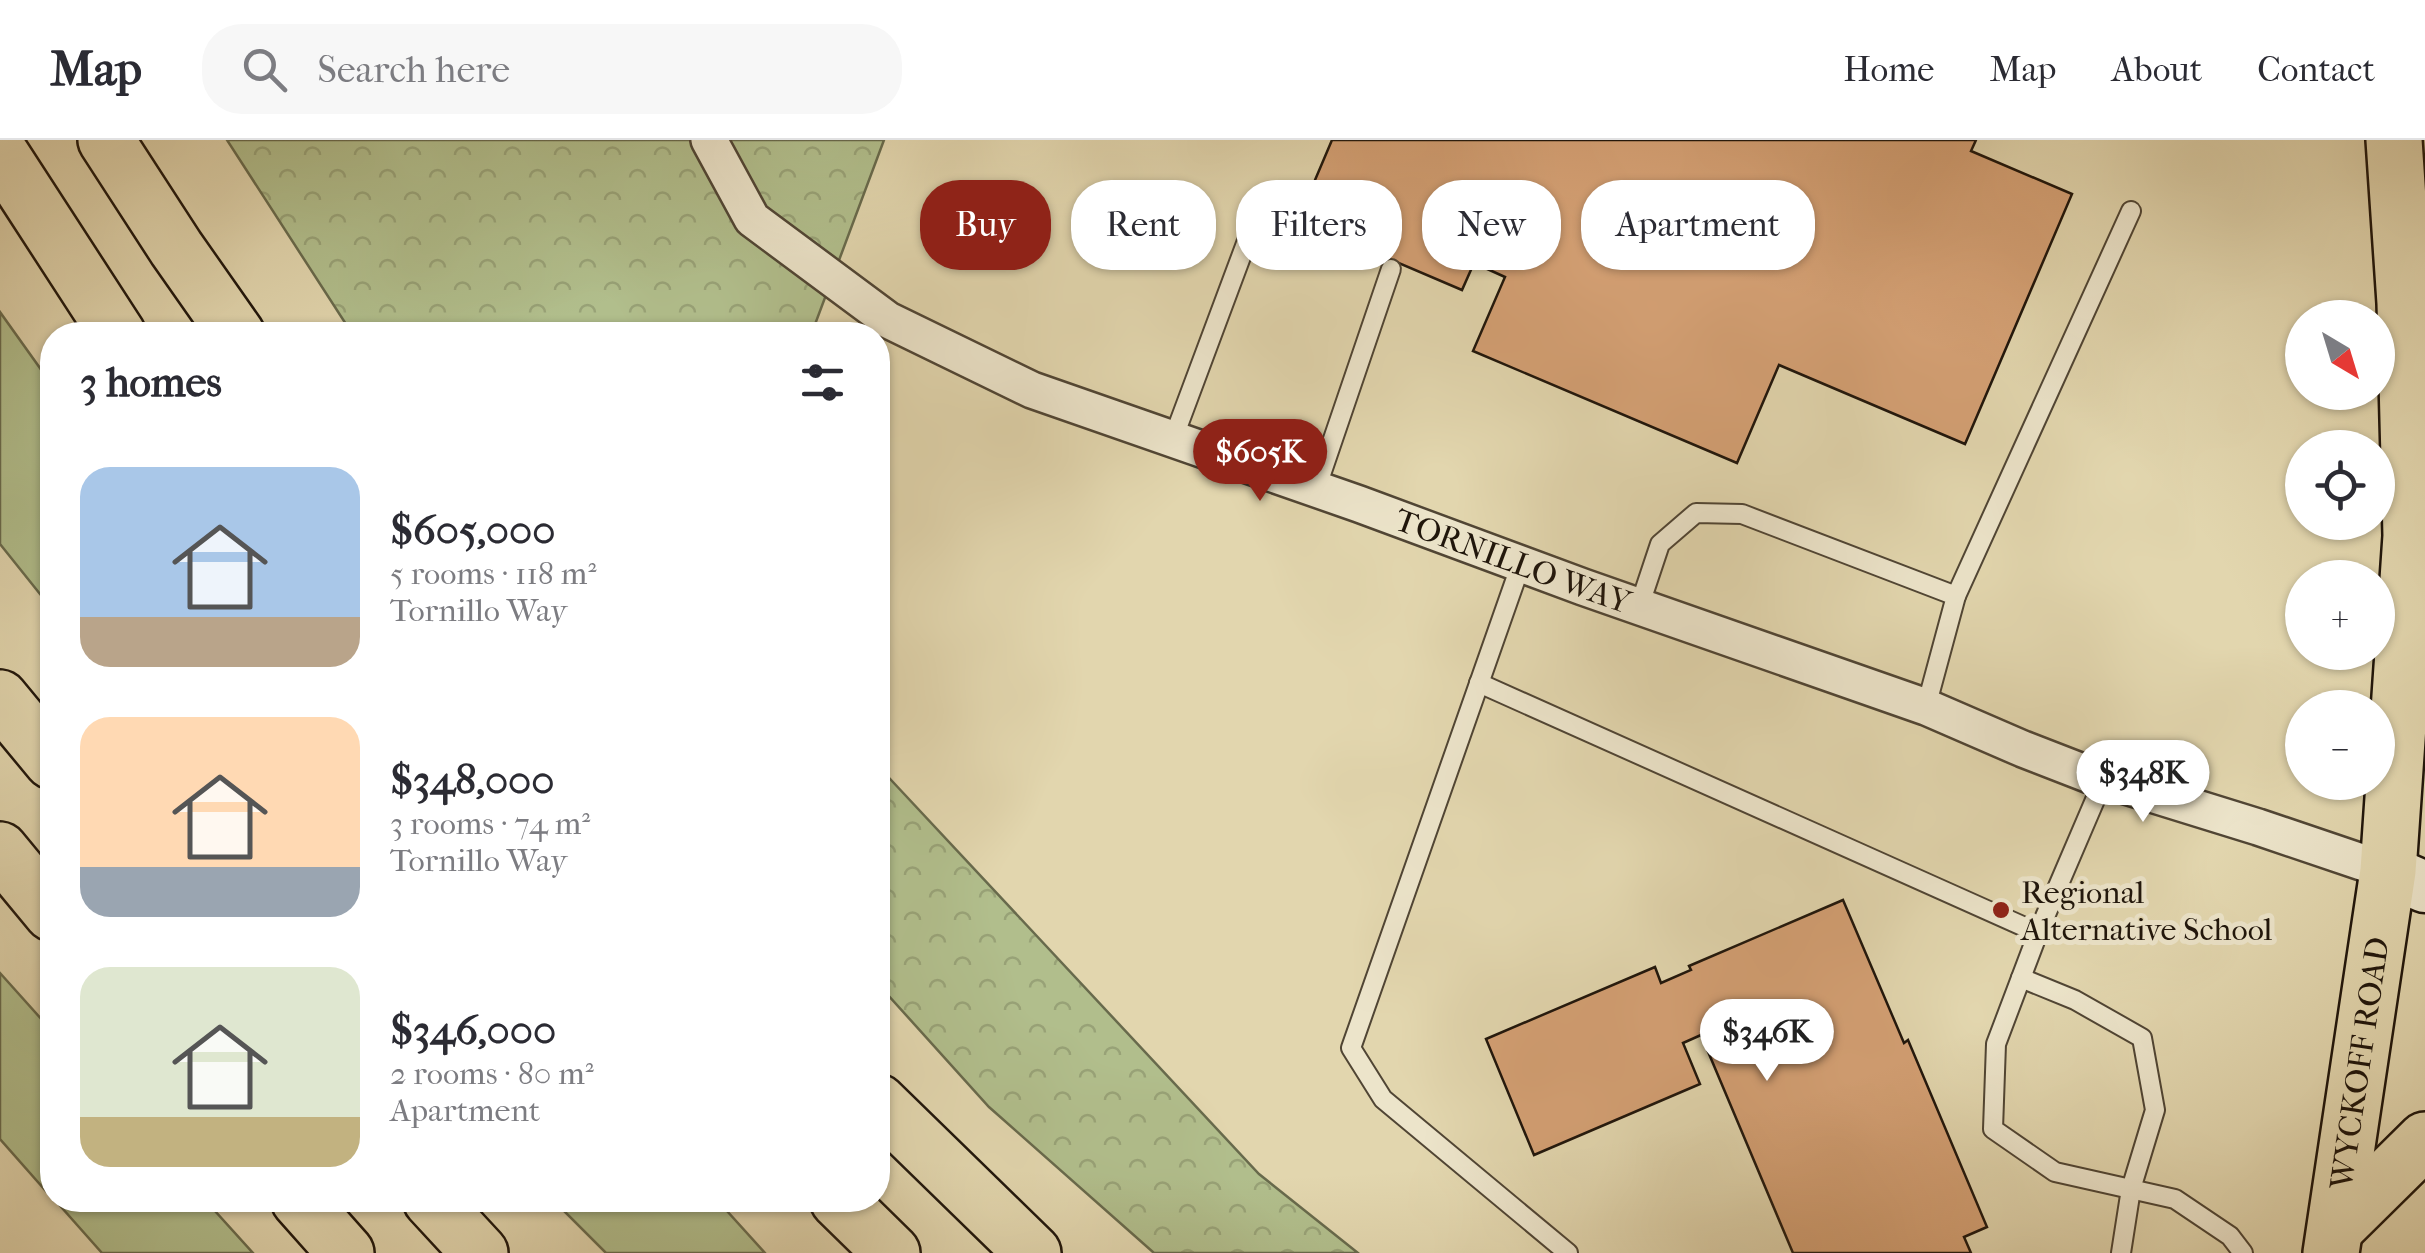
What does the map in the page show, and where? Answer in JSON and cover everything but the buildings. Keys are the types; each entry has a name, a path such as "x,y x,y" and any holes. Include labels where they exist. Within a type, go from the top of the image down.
{"main road":[{"path":"106,140 228,322"},
{"name":"WYCKOFF ROAD","path":"2334,1241 2406,879 2418,552 2394,140"},
{"path":"0,153 110,322"},
{"path":"0,698 40,746"},
{"path":"0,850 40,899"},
{"path":"890,1114 1033,1253"},
{"path":"2334,1241 2425,1140"},
{"path":"310,1212 346,1253"},
{"path":"443,1212 480,1253"},
{"path":"850,1212 892,1253"}],"street":[{"name":"TORNILLO WAY","path":"708,140 752,218 888,320 1032,390 1926,707 2104,779 2406,879"}],"lane":[{"path":"1926,707 1956,596 2130,211"},
{"path":"1173,439 1236,270"},
{"path":"1316,489 1391,270"},
{"path":"1639,607 1660,544 1696,512 1742,514 1956,596"},
{"path":"1521,564 1351,1048 1383,1099 1568,1253"},
{"path":"1480,683 2038,933"},
{"path":"2104,779 1996,1044 1993,1129 2055,1172 2175,1199 2230,1236 2243,1253"},
{"path":"2021,978 2074,1000 2142,1038 2154,1110 2131,1190 2121,1253"}],"green space":[{"path":"227,140 884,140 816,322 345,322"},
{"path":"0,312 40,368 40,594 0,544"},
{"path":"890,779 1259,1174 1358,1253 1154,1253 989,1107 890,997"},
{"path":"0,973 40,1018 40,1184 0,1139"},
{"path":"66,1212 216,1212 253,1253 102,1253"},
{"path":"565,1212 728,1212 765,1253 606,1253"}],"place":[{"name":"Regional Alternative School","path":"2001,910"}]}
